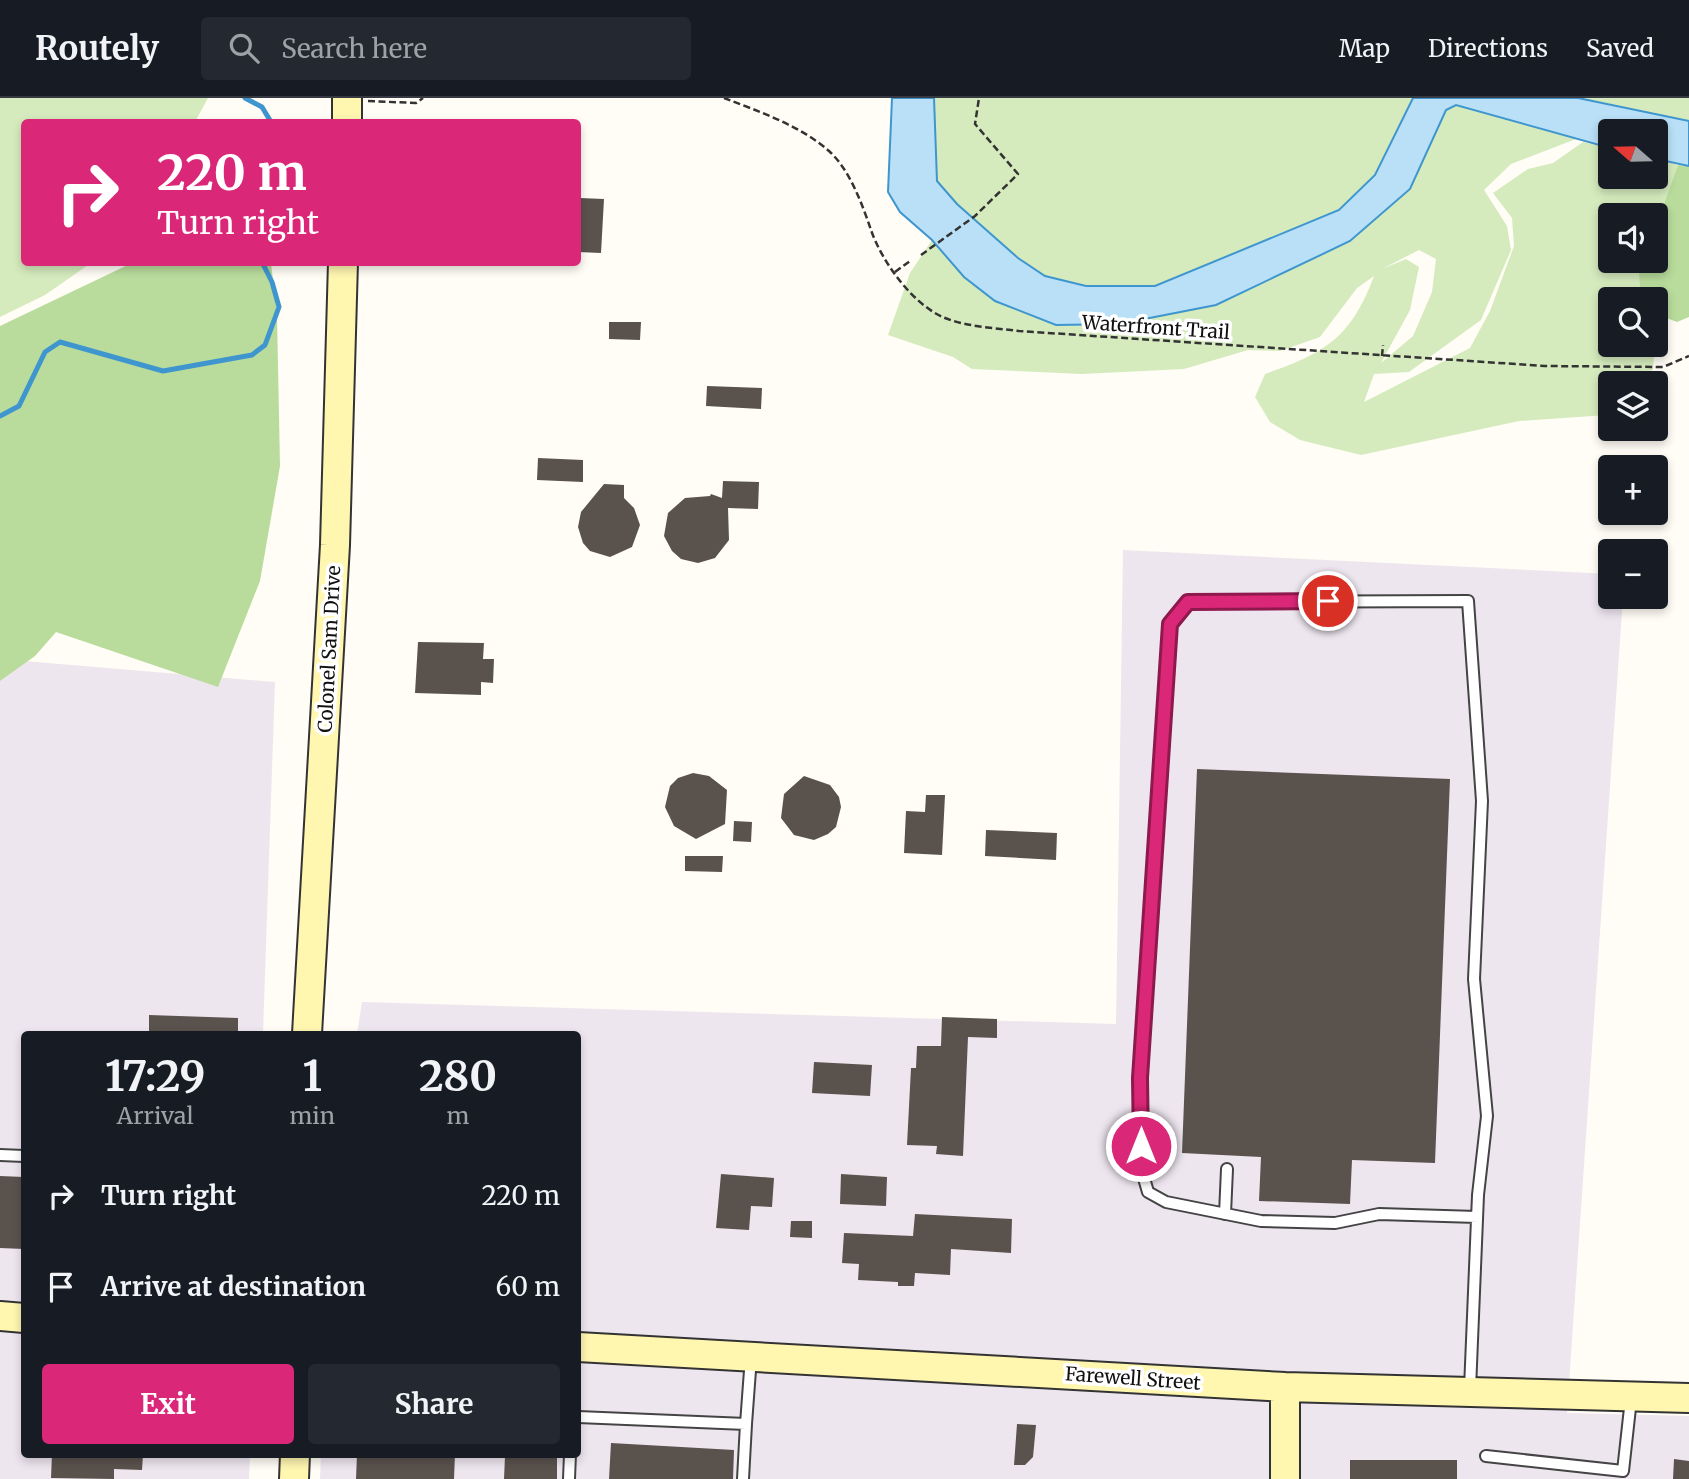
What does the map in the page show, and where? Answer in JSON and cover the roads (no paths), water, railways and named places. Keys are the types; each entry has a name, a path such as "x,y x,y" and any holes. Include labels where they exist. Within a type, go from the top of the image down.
{"street":[{"name":"Colonel Sam Drive","path":"307,1031 335,545 343,266"},
{"path":"0,1317 21,1318"},
{"name":"Farewell Street","path":"581,1347 1285,1387 1689,1398"},
{"path":"1285,1387 1285,1479"},
{"path":"294,1479 295,1458"}],"lane":[{"path":"1469,1392 1477,1217 1487,1116 1474,979 1482,801 1468,601 1188,602 1170,624 1140,1078 1141,1168 1148,1192 1166,1202 1261,1221 1335,1223 1379,1214 1477,1217"},
{"path":"0,1155 21,1156"},
{"path":"1225,1214 1227,1169"},
{"path":"743,1479 751,1357"},
{"path":"1486,1457 1624,1475 1631,1396"},
{"path":"581,1417 746,1424"},
{"path":"569,1479 570,1458"}],"water":[{"path":"892,98 934,98 937,181 957,204 1018,258 1045,276 1086,286 1155,286 1339,210 1375,175 1413,98 1578,98 1689,121 1689,166 1668,162 1668,119 1598,119 1598,145 1456,105 1446,110 1410,189 1350,241 1216,305 1119,324 1056,325 995,301 964,277 932,240 900,212 888,192"}],"waterway":[{"path":"245,98 262,107 269,119"},
{"path":"0,416 19,406 45,352 60,342 163,371 252,355 265,345 279,307 264,266"}]}
